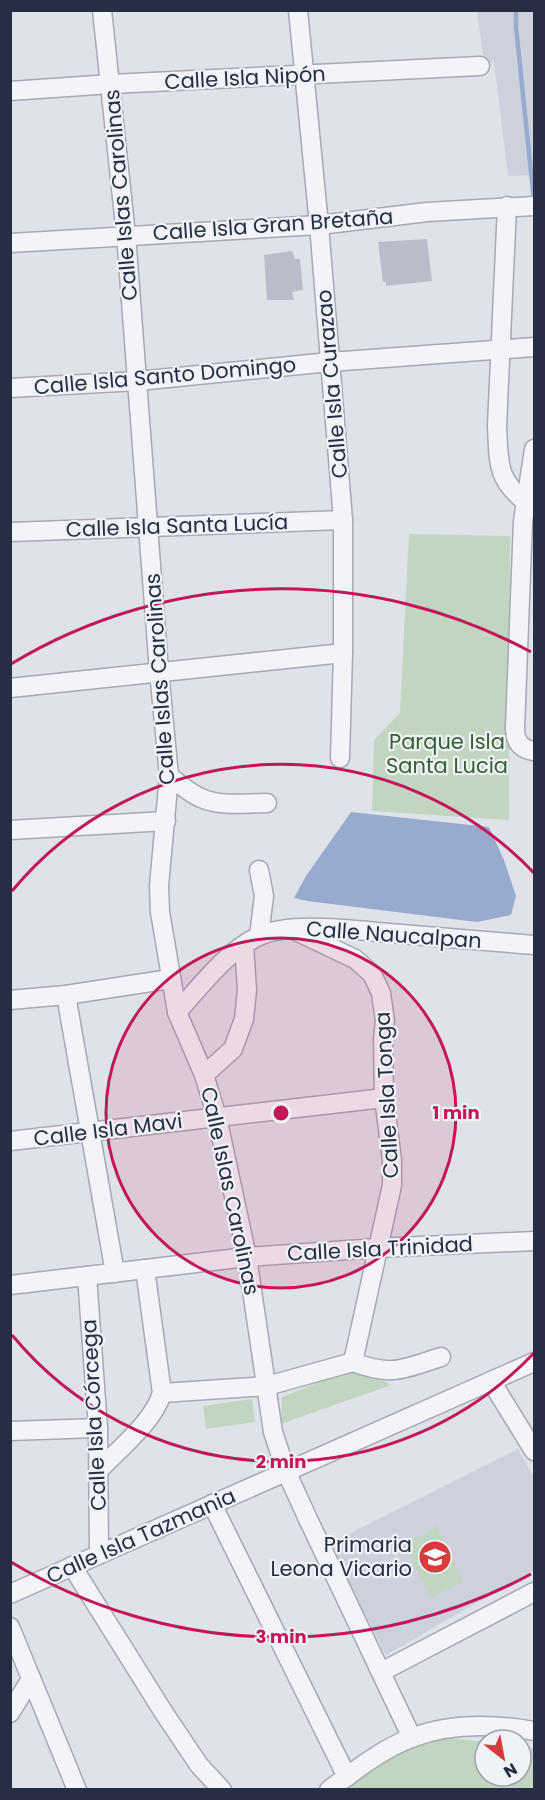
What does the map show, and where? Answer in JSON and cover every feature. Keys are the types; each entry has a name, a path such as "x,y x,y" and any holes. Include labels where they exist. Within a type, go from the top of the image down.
{"street":[{"name":"Calle Islas Carolinas","path":"102,10 126,235 169,776 159,886 160,912 170,980 177,1012 204,1075 217,1117 247,1257 267,1386 268,1412 273,1432 286,1471 412,1738"},
{"name":"Calle Isla Curazao","path":"298,10 319,225 343,520 340,758"},
{"name":"Calle Isla Nipón","path":"10,91 480,66"},
{"path":"507,206 497,426 499,461 506,484 526,502"},
{"name":"Calle Isla Gran Bretaña","path":"10,243 319,225 427,212 534,206"},
{"name":"Calle Isla Santo Domingo","path":"10,388 138,381 330,362 534,347"},
{"path":"534,449 526,502 529,521 515,738 525,749 534,751"},
{"name":"Calle Isla Santa Lucía","path":"10,532 343,520"},
{"path":"10,688 343,653"},
{"path":"169,776 198,797 213,802 267,803"},
{"path":"10,830 166,821"},
{"path":"204,1075 233,1049 244,1019 252,940 264,896 259,870"},
{"name":"Calle Naucalpan","path":"177,1012 228,958 252,940 292,929 336,928 534,945"},
{"name":"Calle Isla Tonga","path":"292,929 355,959 372,974 381,993 385,1022 384,1098 392,1160 392,1185 353,1362"},
{"path":"10,1000 66,995 170,980"},
{"path":"66,995 115,1272"},
{"name":"Calle Isla Mavi","path":"10,1141 384,1098"},
{"name":"Calle Isla Trinidad","path":"10,1286 247,1257 534,1241"},
{"path":"99,1470 150,1417 159,1404 162,1393 145,1269"},
{"name":"Calle Isla Córcega","path":"87,1276 98,1428 99,1554"},
{"path":"162,1393 267,1386 353,1362 372,1369 393,1371 441,1357"},
{"name":"Calle Isla Tazmania","path":"10,1594 534,1362"},
{"path":"491,1381 534,1451"},
{"path":"10,1431 98,1428"},
{"path":"212,1504 347,1776"},
{"path":"72,1566 164,1713 199,1765 222,1790"},
{"path":"381,1672 534,1592"},
{"path":"10,1628 78,1790"},
{"path":"10,1713 31,1679"},
{"path":"329,1790 347,1776 412,1738 456,1728 495,1727 534,1731"}],"shaded area":[{"path":"477,11 534,11 534,175 508,176 494,62 484,63"},
{"name":"Primaria Leona Vicario","path":"518,1449 534,1478 534,1570 386,1655 329,1544"}],"green space":[{"name":"Parque Isla Santa Lucia","path":"409,534 510,536 509,820 372,811 374,740 400,713"},
{"path":"357,1367 391,1385 281,1424 282,1397"},
{"path":"252,1399 255,1422 206,1429 203,1406"},
{"path":"437,1526 464,1582 430,1598 404,1542"},
{"path":"451,1738 473,1741 473,1788 533,1788 534,1748 534,1789 347,1790 373,1766 410,1746"}],"water":[{"path":"351,812 489,827 504,860 516,896 511,915 477,922 294,898 306,876"}],"building":[{"path":"427,239 432,281 386,286 386,282 383,282 378,242"},
{"path":"292,251 295,259 300,259 303,290 292,292 294,300 267,300 264,255"}],"waterway":[{"path":"516,10 534,201"}],"place":[{"name":"Primaria Leona Vicario","path":"435,1557"}]}
